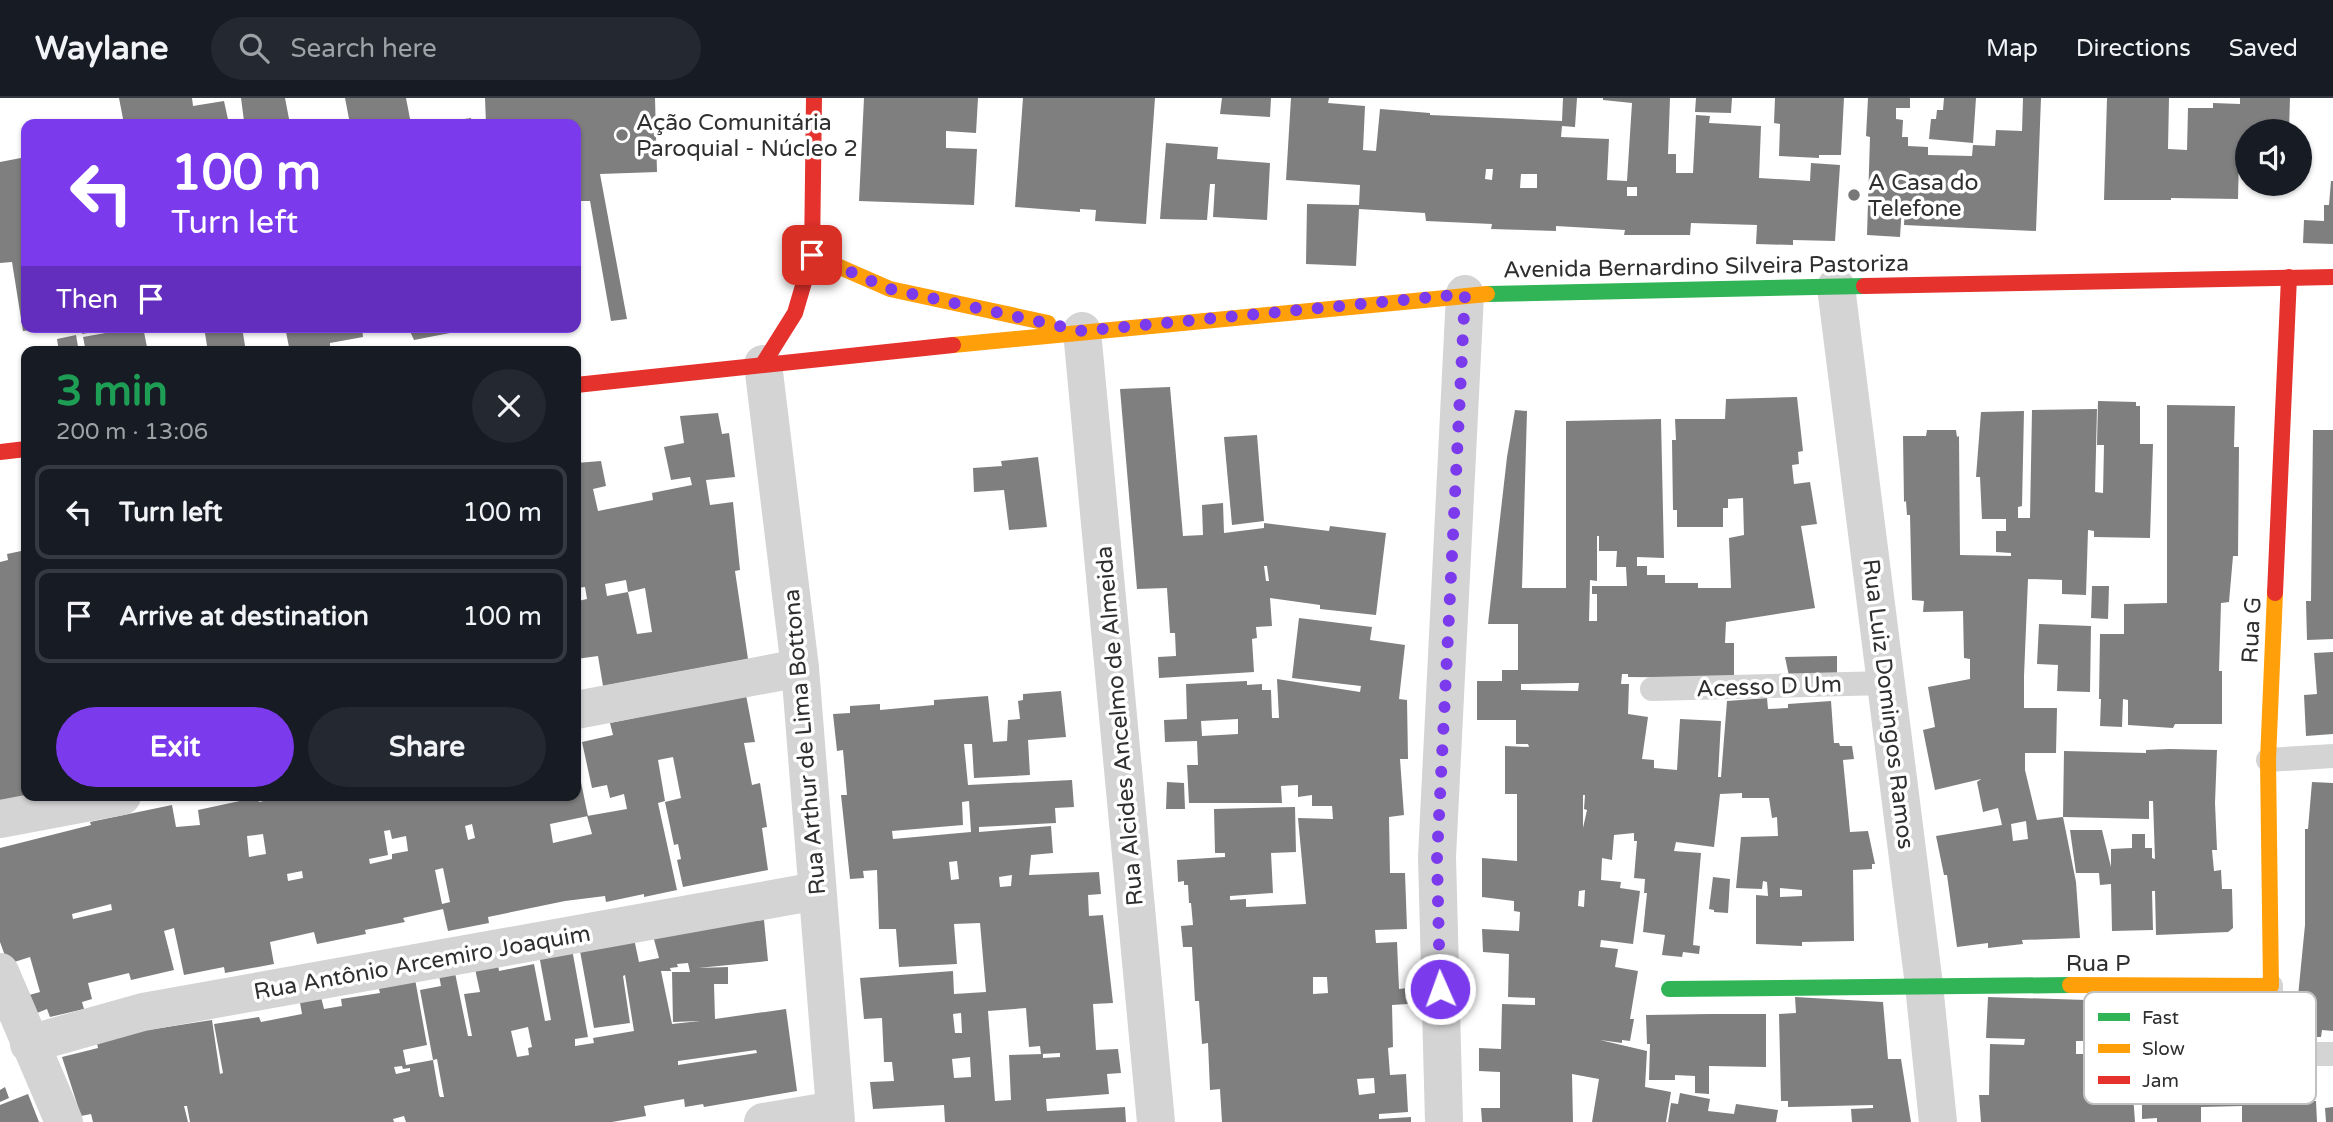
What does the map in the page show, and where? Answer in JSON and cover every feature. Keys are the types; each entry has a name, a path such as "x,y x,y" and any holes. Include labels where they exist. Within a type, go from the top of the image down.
{"main road":[{"path":"762,364 795,313 812,255 814,98"},
{"name":"Avenida Bernardino Silveira Pastoriza","path":"812,255 890,289 1082,331"},
{"name":"Avenida Bernardino Silveira Pastoriza","path":"581,384 1082,331 1465,294 2333,276"},
{"name":"Rua G","path":"2271,986 2268,760 2289,277"},
{"path":"0,452 21,450"},
{"name":"Rua P","path":"1669,989 1924,985 2271,986"}],"street":[{"name":"Rua Luiz Domingos Ramos","path":"1836,287 1924,985 1938,1122"},
{"path":"1444,1122 1437,857 1465,294"},
{"name":"Rua Alcides Ancelmo de Almeida","path":"1082,331 1156,1122"},
{"name":"Rua Arthur de Lima Bottona","path":"762,364 800,668 836,1116"},
{"path":"581,709 800,668"},
{"path":"0,819 95,801"},
{"name":"Rua Antônio Arcemiro Joaquim","path":"29,1044 144,1012 817,891"},
{"path":"0,971 64,1122"},
{"path":"763,1122 836,1116"}],"lane":[{"name":"Acesso D Um","path":"1652,689 1886,683"},
{"path":"2268,760 2333,756"},
{"path":"2271,986 2271,992"}],"building":[{"path":"119,98 192,98 193,106 224,101 228,119 123,119"},
{"path":"241,98 285,98 289,119 244,119"},
{"path":"345,98 406,98 410,119 349,119"},
{"path":"485,98 655,98 657,172 600,174 627,319 611,321 590,201 581,201 581,119 486,119"},
{"path":"864,98 978,98 976,133 946,131 946,148 977,149 974,205 859,201"},
{"path":"1023,98 1155,98 1146,224 1095,221 1096,210 1080,209 1080,212 1015,207"},
{"path":"1222,98 1271,98 1270,117 1220,114"},
{"path":"1291,98 1329,98 1328,103 1365,106 1363,150 1376,151 1380,109 1430,115 1562,121 1563,98 1577,98 1575,127 1562,126 1561,137 1609,139 1607,180 1627,181 1632,103 1603,98 1670,98 1668,154 1676,154 1676,173 1693,173 1696,115 1710,116 1709,123 1761,126 1759,178 1810,181 1811,163 1840,165 1835,241 1793,240 1793,245 1756,244 1757,225 1691,223 1690,235 1624,235 1625,230 1556,226 1556,231 1491,229 1492,224 1426,221 1425,213 1359,209 1356,266 1306,264 1307,204 1359,205 1360,185 1286,180","holes":["1486,169 1493,169 1492,180 1485,179","1521,174 1537,174 1537,188 1520,188","1627,187 1637,187 1637,196 1627,196"]},
{"path":"1696,98 1732,98 1731,113 1695,112"},
{"path":"1775,98 1844,98 1841,155 1819,155 1819,158 1779,156 1780,124 1774,123"},
{"path":"1868,98 1910,98 1910,108 1896,108 1896,119 1903,120 1902,137 1908,137 1908,146 1928,147 1928,155 1972,156 1973,145 1995,146 1996,130 2022,131 2023,98 2041,98 2036,231 1904,225 1905,207 1902,206 1900,237 1867,235 1870,137 1866,136"},
{"path":"1944,98 1976,98 1973,143 1929,139 1931,119 1936,119 1937,110 1943,110"},
{"path":"2107,98 2169,98 2168,149 2187,150 2188,108 2213,108 2213,103 2240,104 2240,98 2290,98 2289,119 2235,119 2235,196 2238,196 2238,199 2104,200"},
{"path":"1166,143 1218,147 1217,159 1270,163 1267,220 1213,217 1215,184 1210,184 1207,220 1160,219"},
{"path":"21,158 21,318 12,262 0,263 0,162"},
{"path":"2331,181 2333,244 2303,243 2304,220 2324,221 2324,205 2329,205"},
{"path":"105,333 144,333 147,346 85,346 83,337"},
{"path":"205,333 243,333 245,346 207,346"},
{"path":"286,333 363,333 363,337 330,343 330,346 289,346"},
{"path":"411,333 450,333 414,340"},
{"path":"76,335 78,346 58,346 57,339"},
{"path":"1170,387 1183,536 1203,535 1202,505 1223,503 1224,533 1264,528 1264,523 1329,531 1330,526 1386,533 1376,615 1320,609 1320,605 1270,598 1272,626 1256,627 1257,638 1252,639 1254,672 1159,678 1158,657 1176,656 1175,633 1170,633 1167,588 1137,589 1120,389","holes":["1264,566 1267,566 1269,581 1266,581"]},
{"path":"1797,397 1803,451 1798,452 1799,464 1792,465 1794,484 1810,482 1817,524 1801,526 1815,608 1726,622 1725,643 1734,643 1734,678 1628,677 1628,674 1622,674 1621,684 1629,684 1628,714 1648,717 1642,759 1654,760 1654,768 1677,770 1680,719 1721,721 1718,777 1721,777 1727,701 1767,698 1768,709 1788,708 1788,704 1831,701 1834,743 1852,746 1854,759 1843,760 1850,832 1868,831 1875,864 1872,864 1872,869 1853,870 1854,941 1802,942 1802,946 1756,944 1756,895 1768,896 1767,882 1763,881 1762,889 1736,888 1741,837 1778,836 1777,817 1772,818 1769,798 1742,798 1742,793 1720,794 1714,847 1676,842 1674,851 1701,853 1693,945 1700,946 1699,954 1683,952 1682,957 1662,955 1665,935 1643,932 1647,893 1644,893 1645,879 1634,878 1637,841 1634,841 1634,833 1614,835 1612,860 1602,858 1601,880 1621,882 1620,888 1640,891 1633,944 1601,940 1600,947 1618,949 1615,967 1638,971 1630,1019 1634,1019 1630,1041 1622,1040 1622,1043 1600,1040 1647,1051 1645,1087 1671,1092 1666,1122 1592,1122 1599,1079 1572,1074 1573,1122 1482,1122 1481,1108 1500,1108 1500,1072 1479,1071 1479,1048 1501,1049 1502,1004 1535,1005 1535,998 1508,997 1509,954 1483,952 1482,929 1519,931 1520,912 1514,911 1514,901 1482,897 1482,858 1517,861 1517,794 1505,794 1505,746 1529,747 1528,744 1516,744 1516,720 1477,720 1477,681 1502,681 1502,670 1518,670 1518,624 1488,624 1515,410 1527,411 1522,588 1566,588 1566,421 1661,419 1664,558 1637,557 1637,566 1647,566 1647,575 1665,575 1665,583 1698,583 1698,588 1731,588 1729,538 1744,535 1743,498 1728,499 1728,508 1723,508 1723,527 1677,527 1677,510 1673,510 1672,440 1676,440 1675,419 1725,419 1726,399","holes":["1597,536 1599,536 1599,551 1617,551 1616,567 1626,567 1627,586 1592,586 1592,594 1597,594 1597,621 1589,621 1590,580 1597,581","1573,683 1579,683 1578,691 1521,690 1521,684","1583,795 1585,795 1584,809 1587,810 1583,828","1780,888 1802,890 1802,896 1780,897","1585,890 1584,907 1578,906 1579,891"]},
{"path":"2098,401 2136,402 2136,406 2140,406 2140,444 2153,444 2150,538 2094,537 2094,531 2088,530 2086,595 2062,594 2062,580 2028,579 2024,676 2024,708 2057,708 2056,753 2025,753 2025,770 2037,820 2063,817 2076,882 2080,938 2022,940 2023,944 1988,948 1988,943 1957,947 1947,875 1944,875 1936,836 2002,825 1998,808 1983,812 1977,782 1981,779 1935,790 1923,730 1935,727 1928,687 1970,679 1970,659 1964,658 1963,611 1923,612 1924,601 1912,600 1910,515 1907,515 1906,501 1904,502 1903,436 1926,436 1927,430 1956,430 1957,437 1959,436 1960,555 2011,556 2011,553 1996,552 1996,531 2006,531 2006,519 1982,519 1980,477 1976,477 1981,412 2024,411 2022,506 2018,507 2018,518 2030,518 2032,410 2097,409 2095,492 2103,493 2104,445 2097,445","holes":["2026,821 2028,839 2013,841 2011,824"]},
{"path":"2167,405 2235,406 2234,447 2239,447 2238,556 2233,556 2229,602 2221,603 2219,671 2222,671 2222,724 2175,724 2173,728 2128,725 2128,700 2123,699 2122,727 2100,726 2100,634 2124,634 2124,604 2167,603"},
{"path":"718,413 722,434 729,433 735,477 706,480 710,505 733,502 740,570 735,571 748,659 603,686 598,656 581,658 581,600 587,599 585,587 581,587 581,463 601,461 606,486 593,489 598,511 653,500 652,493 692,485 690,477 671,480 664,447 684,443 680,416","holes":["626,580 628,592 607,596 605,584","645,588 652,632 637,634 628,592"]},
{"path":"2313,430 2333,430 2333,639 2307,640 2306,601 2311,601"},
{"path":"1257,435 1264,521 1232,525 1224,437"},
{"path":"1038,457 1047,527 1009,530 1004,490 974,492 973,468 1002,466 1001,461"},
{"path":"21,551 21,798 0,804 0,562 8,560 7,554"},
{"path":"2092,586 2109,586 2108,619 2091,618"},
{"path":"1299,618 1372,627 1370,640 1405,645 1399,699 1407,700 1408,759 1400,759 1404,815 1389,817 1390,873 1405,873 1407,929 1375,930 1376,943 1397,942 1399,989 1408,988 1408,1004 1392,1005 1393,1047 1388,1048 1390,1075 1406,1074 1408,1112 1379,1114 1379,1119 1411,1117 1411,1122 1222,1122 1220,1089 1210,1090 1208,1043 1202,1044 1199,1001 1195,1001 1192,947 1183,947 1181,926 1193,925 1191,903 1188,885 1184,885 1184,881 1178,882 1177,860 1225,857 1225,853 1215,853 1214,809 1295,807 1296,852 1271,853 1273,893 1230,896 1230,900 1246,899 1246,907 1306,904 1298,818 1333,819 1332,806 1312,806 1312,795 1298,797 1298,785 1281,786 1282,803 1189,803 1187,765 1198,765 1197,741 1165,742 1164,720 1187,719 1186,684 1247,681 1247,685 1262,684 1262,690 1271,690 1272,718 1279,718 1277,679 1360,692 1361,686 1292,678","holes":["1238,719 1238,734 1202,736 1201,721","1313,977 1327,977 1328,993 1313,994","1374,1078 1375,1093 1359,1095 1357,1079"]},
{"path":"2039,624 2091,626 2090,692 2057,691 2058,665 2037,664"},
{"path":"2333,652 2333,734 2306,736 2304,695 2317,694 2314,653"},
{"path":"1837,656 1837,675 1789,676 1785,657"},
{"path":"1061,691 1066,737 1028,740 1030,775 974,778 972,744 964,744 968,785 1072,780 1074,807 1055,808 1056,823 979,827 979,832 1051,826 1053,853 1031,855 1029,875 1099,872 1101,894 1088,895 1089,916 1103,915 1113,1003 1093,1004 1096,1050 1118,1049 1121,1073 1107,1074 1109,1094 1046,1099 1047,1111 1125,1107 1126,1122 945,1122 944,1105 873,1109 870,1082 894,1081 892,1062 884,1062 882,1018 864,1019 860,978 953,971 954,994 986,992 980,923 954,924 957,964 899,967 896,929 879,929 877,870 863,871 864,878 850,879 841,795 847,795 843,750 837,751 833,714 850,713 850,706 880,704 880,710 934,705 934,700 988,696 993,742 1007,741 1008,720 1020,719 1018,701 1023,700 1023,694","holes":["969,801 971,832 893,839 892,831 963,825 962,802","957,861 959,879 951,880 949,862","1012,875 1011,886 1000,887 999,877","1026,1008 1029,1047 1040,1046 1041,1054 1060,1053 1060,1057 1043,1058 1043,1054 1009,1055 1011,1100 995,1101 988,1011","961,1013 962,1033 955,1033 953,1014","970,1057 971,1077 954,1078 952,1059"]},
{"path":"746,695 755,742 744,743 752,785 760,783 767,827 762,828 768,870 683,887 677,860 681,859 678,844 674,845 665,802 681,798 673,757 658,760 665,801 658,803 677,890 606,902 605,896 565,901 488,917 489,923 448,931 443,909 403,918 405,922 365,930 366,934 317,944 314,932 270,942 274,964 225,973 224,967 184,975 174,928 164,931 174,970 131,980 129,973 88,983 92,999 82,1002 84,1009 50,1017 47,1009 37,1013 29,995 40,992 30,957 8,964 0,942 0,848 91,825 90,822 172,805 176,827 200,825 198,810 240,801 581,801 581,782 588,816 627,809 624,794 610,798 607,785 592,788 582,742 613,735 610,723","holes":["587,816 592,834 553,843 550,824","472,824 475,838 468,840 465,826","390,830 392,839 406,836 408,851 392,854 392,859 370,864 369,859 388,855 384,831","263,834 266,854 249,857 247,836","443,868 450,902 442,904 435,870","302,871 303,878 288,881 287,874","111,904 112,910 73,919 72,914"]},
{"path":"2146,750 2217,750 2217,850 2212,850 2214,871 2221,870 2222,889 2232,889 2233,928 2228,932 2156,935 2155,891 2152,891 2153,930 2112,931 2111,884 2100,885 2099,873 2076,873 2070,830 2102,830 2111,867 2111,849 2132,848 2132,834 2145,834 2145,848 2152,848 2152,858 2155,859 2153,801 2149,801 2149,819 2063,817 2064,751 2146,753"},
{"path":"1167,782 1184,783 1185,809 1166,809"},
{"path":"2312,782 2333,783 2333,1031 2322,1030 2321,1037 2316,1037 2316,992 2298,992 2305,925 2305,829 2308,829"},
{"path":"1713,877 1730,879 1728,913 1709,909"},
{"path":"764,920 768,961 698,968 728,967 728,984 714,984 715,1019 786,1009 797,1091 704,1107 703,1104 685,1107 684,1099 644,1106 646,1116 612,1122 406,1122 404,1116 393,1119 394,1122 190,1122 187,1106 184,1106 188,1122 93,1122 91,1114 81,1116 62,1057 98,1048 96,1038 212,1020 220,1074 223,1073 214,1024 259,1017 261,1022 302,1014 299,997 320,993 324,1009 342,1006 341,999 380,993 378,985 415,979 427,1045 403,1050 406,1065 433,1060 420,990 441,986 438,970 454,968 468,1036 472,1036 464,994 480,992 474,964 497,959 499,971 534,964 545,1021 551,1020 539,955 572,949 588,1037 575,1039 575,1046 594,1043 593,1038 634,1031 625,975 630,1023 594,1028 580,951 633,934 639,962 659,958 652,932","holes":["688,963 690,972 672,972 673,1022 700,1021 672,1024 661,971 671,971 670,968 678,967 677,964","528,1027 532,1047 528,1048 529,1055 517,1057 511,1031","756,1050 757,1053 678,1065 678,1061","437,1059 444,1097 439,1095 433,1060","402,1066 403,1069 410,1068 410,1071 396,1074 394,1067"]},
{"path":"1795,997 1883,1002 1888,1059 1901,1059 1911,1122 1852,1122 1851,1109 1873,1108 1873,1105 1788,1107 1788,1101 1781,1101 1779,1014 1796,1013"},
{"path":"1988,997 2084,1000 2084,1041 2076,1041 2076,1054 2084,1054 2084,1104 2134,1104 2135,1122 1981,1122 1979,1095 1989,1095 1990,1044 2024,1045 2025,1039 1986,1038"},
{"path":"1766,1014 1766,1067 1709,1066 1709,1094 1695,1093 1695,1076 1675,1075 1675,1080 1649,1080 1650,1044 1647,1044 1646,1015"},
{"path":"5,1087 9,1098 0,1102 0,1090"},
{"path":"1680,1093 1710,1099 1708,1111 1734,1114 1736,1104 1778,1110 1776,1122 1668,1122 1671,1103 1678,1104"},
{"path":"28,1094 39,1122 0,1122 0,1105"},
{"path":"2316,1101 2317,1122 2242,1122 2242,1106 2201,1107 2201,1122 2157,1122 2157,1118 2142,1119 2142,1104 2316,1104"},
{"path":"2333,1107 2333,1122 2326,1122 2325,1108"}],"traffic: fast":[{"path":"1487,294 1864,286"},
{"path":"1669,989 2070,985"}],"traffic: slow":[{"path":"812,255 890,289 1048,323"},
{"path":"953,345 1487,294"},
{"path":"2070,985 2271,986 2268,760 2275,593"}],"traffic: jam":[{"path":"763,364 795,313 812,255 814,98"},
{"path":"2275,593 2289,277"},
{"path":"1864,286 2333,277"},
{"path":"581,384 953,345"},
{"path":"0,452 21,450"}],"place":[{"name":"Ação Comunitária Paroquial - Núcleo 2","path":"622,135"},
{"name":"A Casa do Telefone","path":"1854,195"}],"route":[{"path":"812,255 890,289 1082,331 1465,294 1437,857 1440,989"}]}
